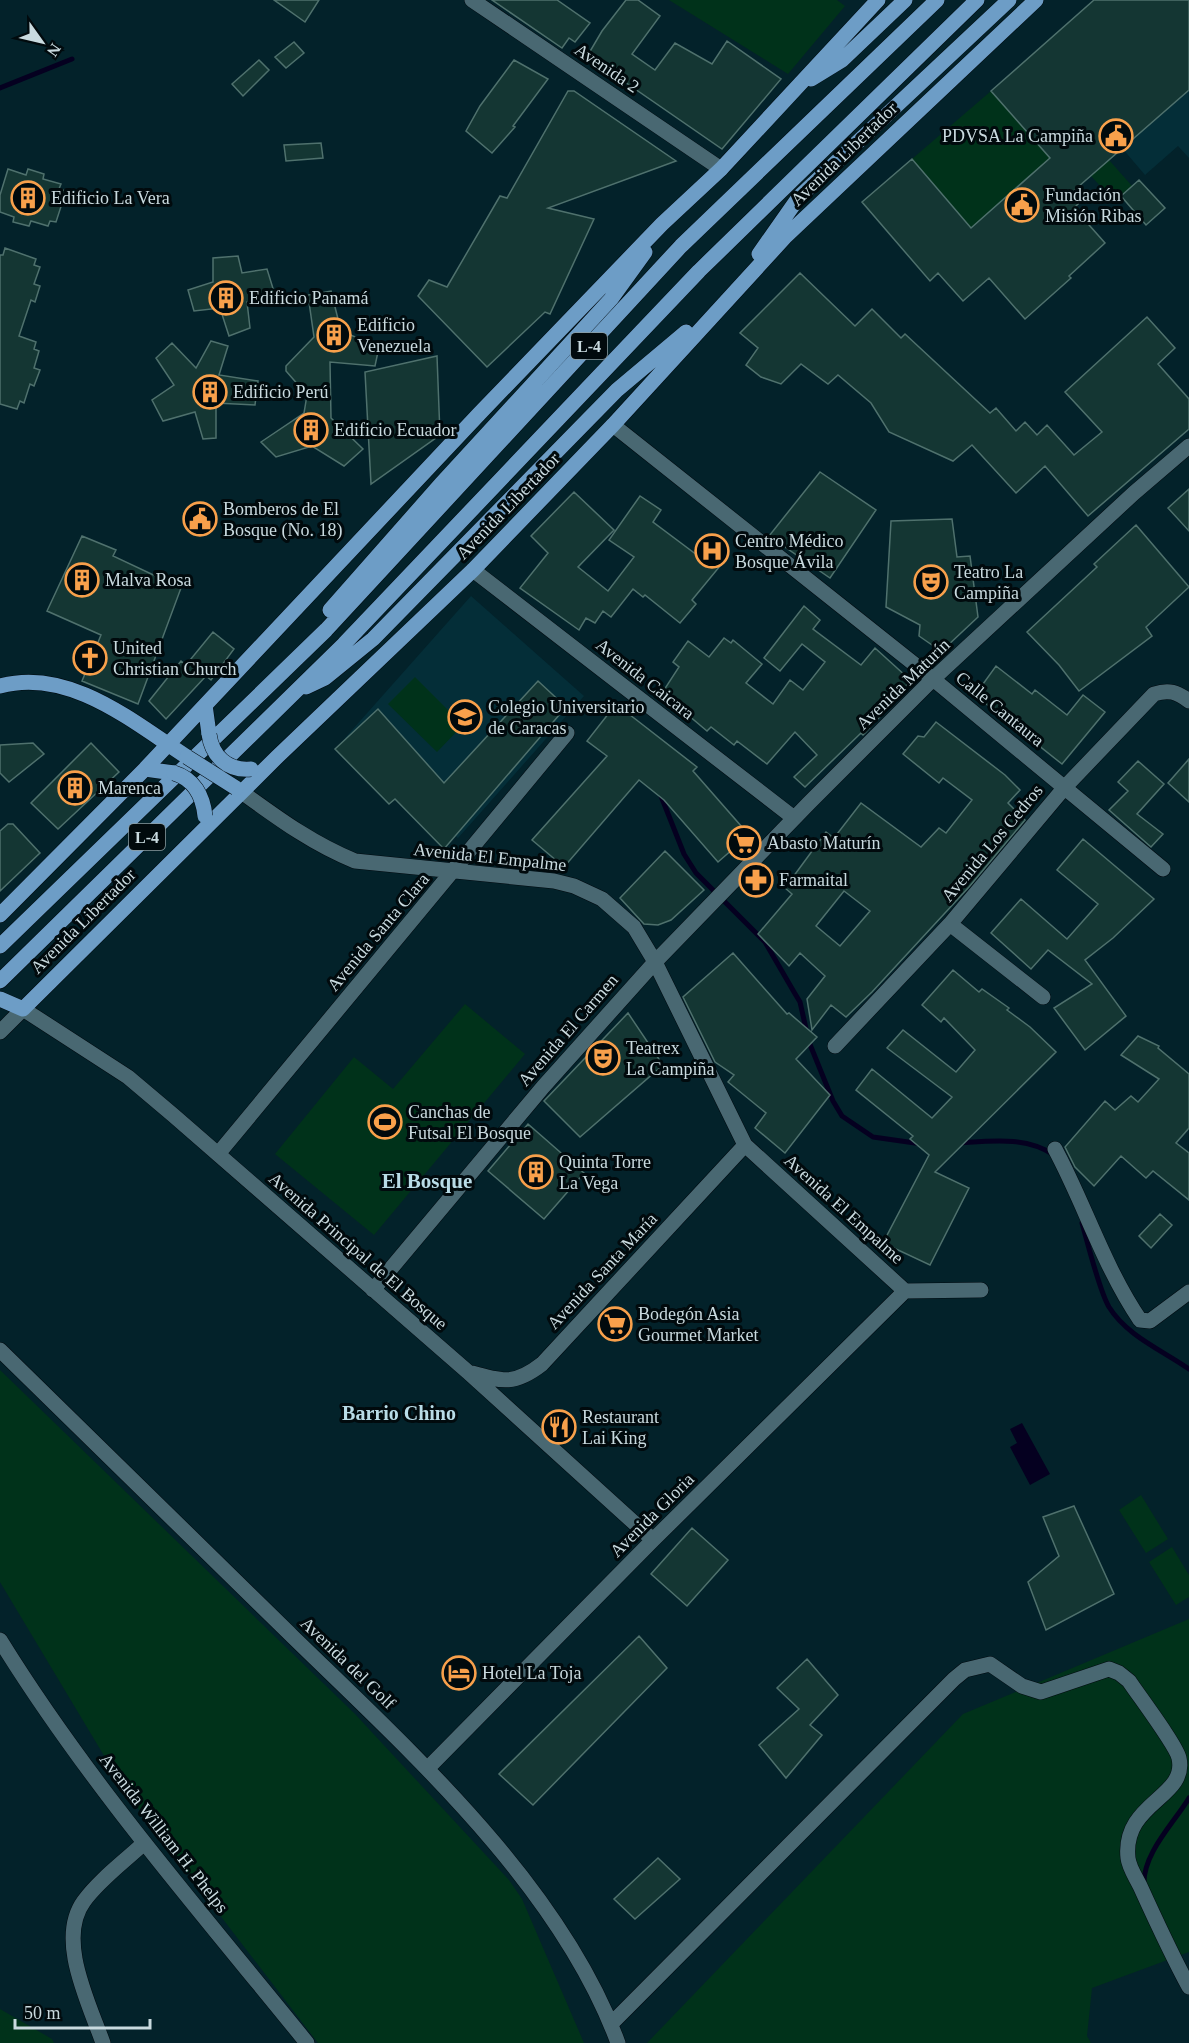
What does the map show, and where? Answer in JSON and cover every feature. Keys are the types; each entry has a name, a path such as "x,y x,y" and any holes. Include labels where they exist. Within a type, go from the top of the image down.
{"main road":[{"name":"L-4","path":"796,89 842,60 905,0"},
{"name":"L-4","path":"0,946 326,630 681,246 937,0"},
{"name":"Avenida Libertador","path":"0,981 344,644 699,271 977,0"},
{"name":"L-4","path":"295,692 325,678 351,659 617,390 730,296 799,197 1009,0"},
{"name":"Avenida Libertador","path":"19,1008 204,822 267,767 473,570 613,424 786,236 1036,0"},
{"name":"L-4","path":"0,915 168,745 479,414 662,224 721,169 796,89 872,2"},
{"name":"L-4","path":"252,703 441,484 611,299 662,224"},
{"path":"0,686 28,682 50,685 93,698 117,710 239,790"},
{"path":"205,705 209,734 217,756 230,766 251,769 267,767"},
{"path":"145,769 174,773 195,786 200,794 204,822"},
{"path":"0,999 19,1008"}],"street":[{"name":"Avenida 2","path":"472,0 721,169"},
{"name":"Calle Cantaura","path":"613,424 933,680 1163,869"},
{"name":"Avenida Maturín","path":"655,962 794,818 933,680 1134,493 1189,446"},
{"name":"Avenida Caicara","path":"473,570 794,818"},
{"name":"Avenida Los Cedros","path":"835,1046 950,924 1065,787 1154,694 1165,691 1178,693 1189,701"},
{"name":"Avenida Santa Clara","path":"218,1154 567,733"},
{"name":"Avenida El Empalme","path":"239,790 296,831 328,850 355,861 574,886 602,899 634,927 655,962 745,1145 905,1292 981,1290"},
{"path":"950,924 1043,997"},
{"name":"Avenida El Carmen","path":"373,1290 543,1087 655,962"},
{"name":"Avenida Libertador","path":"0,1032 19,1008"},
{"name":"Avenida Principal de El Bosque","path":"19,1008 128,1077 468,1372 653,1540"},
{"name":"Avenida Santa María","path":"468,1372 502,1382 525,1377 542,1364 745,1145"},
{"path":"1055,1149 1089,1216 1121,1292 1140,1320 1150,1321 1189,1292"},
{"name":"Avenida Gloria","path":"428,1768 653,1540 905,1292"},
{"name":"Avenida del Golf","path":"0,1350 428,1768 512,1866 555,1923 611,2024 618,2043"},
{"name":"Avenida William H. Phelps","path":"0,1640 34,1695 144,1843 307,2043"},
{"path":"611,2024 954,1679 965,1670 990,1664 1022,1686 1041,1692 1109,1670 1119,1673 1129,1681 1179,1756 1180,1773 1174,1785 1146,1806 1134,1823 1128,1859 1170,1953 1189,1987"},
{"path":"103,2043 73,1953 72,1924 84,1901 144,1843"}],"shaded area":[{"path":"1189,89 1189,158 1178,146 1145,175 1122,148"},
{"name":"Colegio Universitario de Caracas","path":"471,596 584,696 458,838 345,738"},
{"path":"1022,1423 1050,1474 1030,1485 1010,1447 1017,1443 1010,1429"}],"green space":[{"path":"669,0 837,0 845,6 788,74"},
{"path":"991,91 1051,159 971,228 912,159"},
{"path":"1109,160 1132,186 1115,202 1091,176"},
{"path":"415,677 463,725 437,752 388,704"},
{"name":"Canchas de Futsal El Bosque","path":"465,1004 525,1054 374,1235 275,1154 354,1057 393,1089"},
{"path":"0,1370 355,1714 509,1880 522,1899 584,2043 318,2043 127,1794 0,1582"},
{"path":"1141,1495 1168,1539 1146,1553 1119,1510"},
{"path":"1172,1547 1189,1575 1189,1597 1176,1605 1149,1562"},
{"path":"1189,1619 1189,1952 1092,1988 1087,2036 1091,2043 647,2043 963,1714"},
{"path":"0,2009 52,2039 54,2043 0,2043"}],"building":[{"path":"274,0 319,0 305,22"},
{"path":"492,0 557,0 590,23 575,42 569,38 562,48"},
{"path":"626,0 638,0 660,16 632,54 655,70 675,43 712,64 727,41 781,79 722,149 625,82 626,80 589,53 602,31"},
{"path":"1094,0 1189,0 1189,90 1070,194 1079,203 1074,208 1105,243 1069,276 1071,278 1025,319 989,278 963,301 938,273 930,281 862,202 912,159 971,228 1050,158 991,91"},
{"path":"294,42 304,53 286,68 275,57"},
{"path":"259,60 269,70 243,96 232,84"},
{"path":"514,60 548,79 513,126 515,127 492,153 466,131 480,106"},
{"path":"568,91 574,91 676,161 548,208 594,219 550,314 545,312 487,367 418,296 429,280 447,287 500,196 507,198"},
{"path":"321,143 323,158 286,161 284,145"},
{"name":"Edificio La Vera","path":"8,169 26,175 28,169 44,174 43,179 61,184 59,189 66,191 56,222 50,221 48,226 31,221 29,226 13,222 14,217 0,212 0,195"},
{"path":"1139,180 1165,208 1146,225 1121,196"},
{"path":"5,248 36,259 34,265 40,267 34,284 40,286 35,302 31,300 19,336 36,342 34,349 39,351 34,368 40,370 34,386 30,384 24,403 20,401 17,409 0,404 0,255 3,255"},
{"name":"Edificio Panamá","path":"238,256 242,273 267,269 275,295 247,302 250,328 229,336 220,308 194,311 188,290 213,282 213,258"},
{"path":"800,273 855,326 872,309 901,338 905,334 990,413 996,408 1016,431 1025,422 1037,435 1047,425 1074,455 1102,432 1065,392 1147,317 1175,348 1158,364 1189,399 1189,429 1088,516 1045,466 1016,493 972,445 953,461 889,432 871,403 838,375 828,384 801,364 781,384 761,377 746,365 758,348 740,333"},
{"path":"331,291 341,331 379,347 375,366 330,362 331,418 363,449 344,466 312,446 276,457 261,442 304,413 307,395 286,371 286,366 314,337 308,295"},
{"name":"Edificio Perú","path":"211,341 228,346 219,375 258,381 255,405 216,403 216,438 203,439 195,412 163,421 152,400 174,385 156,358 172,343 196,368"},
{"path":"437,356 440,435 371,484 365,372"},
{"path":"820,472 876,510 830,578 769,536"},
{"path":"1189,489 1189,531 1168,508"},
{"path":"574,492 614,530 578,567 608,591 634,557 609,540 640,496 661,510 653,522 701,558 709,548 725,560 692,600 696,604 680,623 645,595 643,597 633,589 611,617 603,611 595,623 586,618 579,630 520,588 548,553 531,536"},
{"name":"Teatro La Campiña","path":"952,519 957,557 970,556 978,617 946,647 935,647 919,636 920,625 886,607 891,521"},
{"path":"1136,525 1189,587 1146,627 1152,636 1079,691 1059,665 1027,632 1097,567 1094,564"},
{"path":"82,536 116,550 113,556 181,588 138,704 82,681 101,635 47,611"},
{"path":"804,606 820,620 813,629 861,665 875,648 908,678 906,688 866,732 863,735 861,733 805,787 794,777 817,755 795,732 767,764 737,741 734,745 711,727 707,731 662,693 679,667 673,662 688,641 709,657 724,638 731,643 733,640 762,664 746,683 773,704 790,680 803,690 825,662 802,644 780,671 764,658"},
{"path":"213,632 234,649 211,680 206,676 166,719 149,701 181,661 186,665"},
{"path":"996,666 1032,694 1035,690 1067,715 1083,695 1105,712 1062,764 975,695"},
{"path":"538,681 566,707 444,849 395,799 389,804 335,749 378,709 444,783"},
{"path":"616,704 697,767 693,771 749,835 718,862 664,800 639,780 564,867 532,840 607,756 587,741"},
{"path":"936,722 1005,775 1020,790 1008,803 1025,820 969,887 872,992 846,1017 831,1005 812,1030 807,999 825,976 800,953 789,966 758,934 792,894 785,888 826,832 834,838 861,803 921,847 939,828 946,833 972,800 943,778 939,783 903,754 918,736 924,737","holes":["844,891 870,911 840,946 816,926"]},
{"path":"33,743 44,754 9,782 0,773 0,745"},
{"name":"Marenca","path":"91,743 119,772 58,829 31,803"},
{"path":"1189,759 1189,802 1168,783"},
{"path":"1138,761 1164,784 1137,814 1163,834 1151,847 1109,810 1128,791 1118,782"},
{"path":"8,824 13,824 40,853 0,891 0,831"},
{"path":"1083,839 1154,899 1113,938 1085,960 1126,1016 1085,1050 1054,1008 1092,984 1048,950 1031,969 991,933 1021,899 1067,939 1098,904 1057,870"},
{"path":"665,851 704,890 671,920 658,925 644,924 620,898"},
{"path":"733,953 787,1014 789,1013 817,1037 796,1059 830,1095 785,1153 755,1128 766,1113 728,1082 734,1075 715,1062 683,997"},
{"path":"953,970 979,992 982,989 1009,1008 1007,1010 1030,1027 1056,1052 935,1172 969,1188 930,1265 883,1243 929,1155 910,1139 913,1136 856,1090 872,1069 932,1118 952,1097 887,1048 903,1030 956,1072 975,1050 944,1018 941,1022 922,1005"},
{"path":"628,1013 663,1065 580,1137 544,1101"},
{"path":"1138,1036 1159,1046 1158,1048 1189,1074 1189,1128 1176,1143 1189,1153 1189,1200 1153,1171 1146,1178 1121,1156 1094,1186 1075,1167 1065,1147 1105,1101 1115,1110 1131,1096 1138,1102 1159,1079 1121,1055"},
{"name":"Quinta Torre La Vega","path":"528,1124 584,1173 544,1219 488,1171"},
{"path":"1160,1214 1172,1225 1151,1248 1139,1236"},
{"path":"1074,1506 1114,1594 1046,1630 1028,1582 1059,1556 1043,1517"},
{"path":"692,1528 728,1560 687,1606 651,1574"},
{"path":"639,1636 667,1668 533,1805 499,1774"},
{"path":"807,1659 838,1695 810,1725 822,1735 786,1778 759,1745 799,1709 777,1688"},
{"path":"658,1858 680,1879 635,1919 614,1899"}],"waterway":[{"path":"0,88 72,59"},
{"path":"661,796 684,854 696,873 765,942 800,1002 809,1042 833,1101 842,1116 873,1137 922,1144"},
{"path":"958,1143 1020,1142 1054,1155"},
{"path":"1082,1223 1105,1299 1116,1317 1146,1342 1189,1369"},
{"path":"1144,1884 1148,1861 1160,1839 1189,1798"}],"place":[{"name":"PDVSA La Campiña","path":"1116,136"},
{"name":"Edificio La Vera","path":"28,198"},
{"name":"Fundación Misión Ribas","path":"1022,205"},
{"name":"Edificio Panamá","path":"226,298"},
{"name":"Edificio Venezuela","path":"334,335"},
{"name":"Edificio Perú","path":"210,392"},
{"name":"Edificio Ecuador","path":"311,430"},
{"name":"Bomberos de El Bosque (No. 18)","path":"200,519"},
{"name":"Centro Médico Bosque Ávila","path":"712,551"},
{"name":"Malva Rosa","path":"82,580"},
{"name":"Teatro La Campiña","path":"931,582"},
{"name":"United Christian Church","path":"90,658"},
{"name":"Colegio Universitario de Caracas","path":"465,717"},
{"name":"Marenca","path":"75,788"},
{"name":"Abasto Maturín","path":"744,843"},
{"name":"Farmaital","path":"756,880"},
{"name":"Teatrex La Campiña","path":"603,1058"},
{"name":"Canchas de Futsal El Bosque","path":"385,1122"},
{"name":"Quinta Torre La Vega","path":"536,1172"},
{"name":"Bodegón Asia Gourmet Market","path":"615,1324"},
{"name":"Restaurant Lai King","path":"559,1427"},
{"name":"Hotel La Toja","path":"459,1673"}],"district":[{"name":"El Bosque","path":"427,1181"},
{"name":"Barrio Chino","path":"399,1413"}]}
